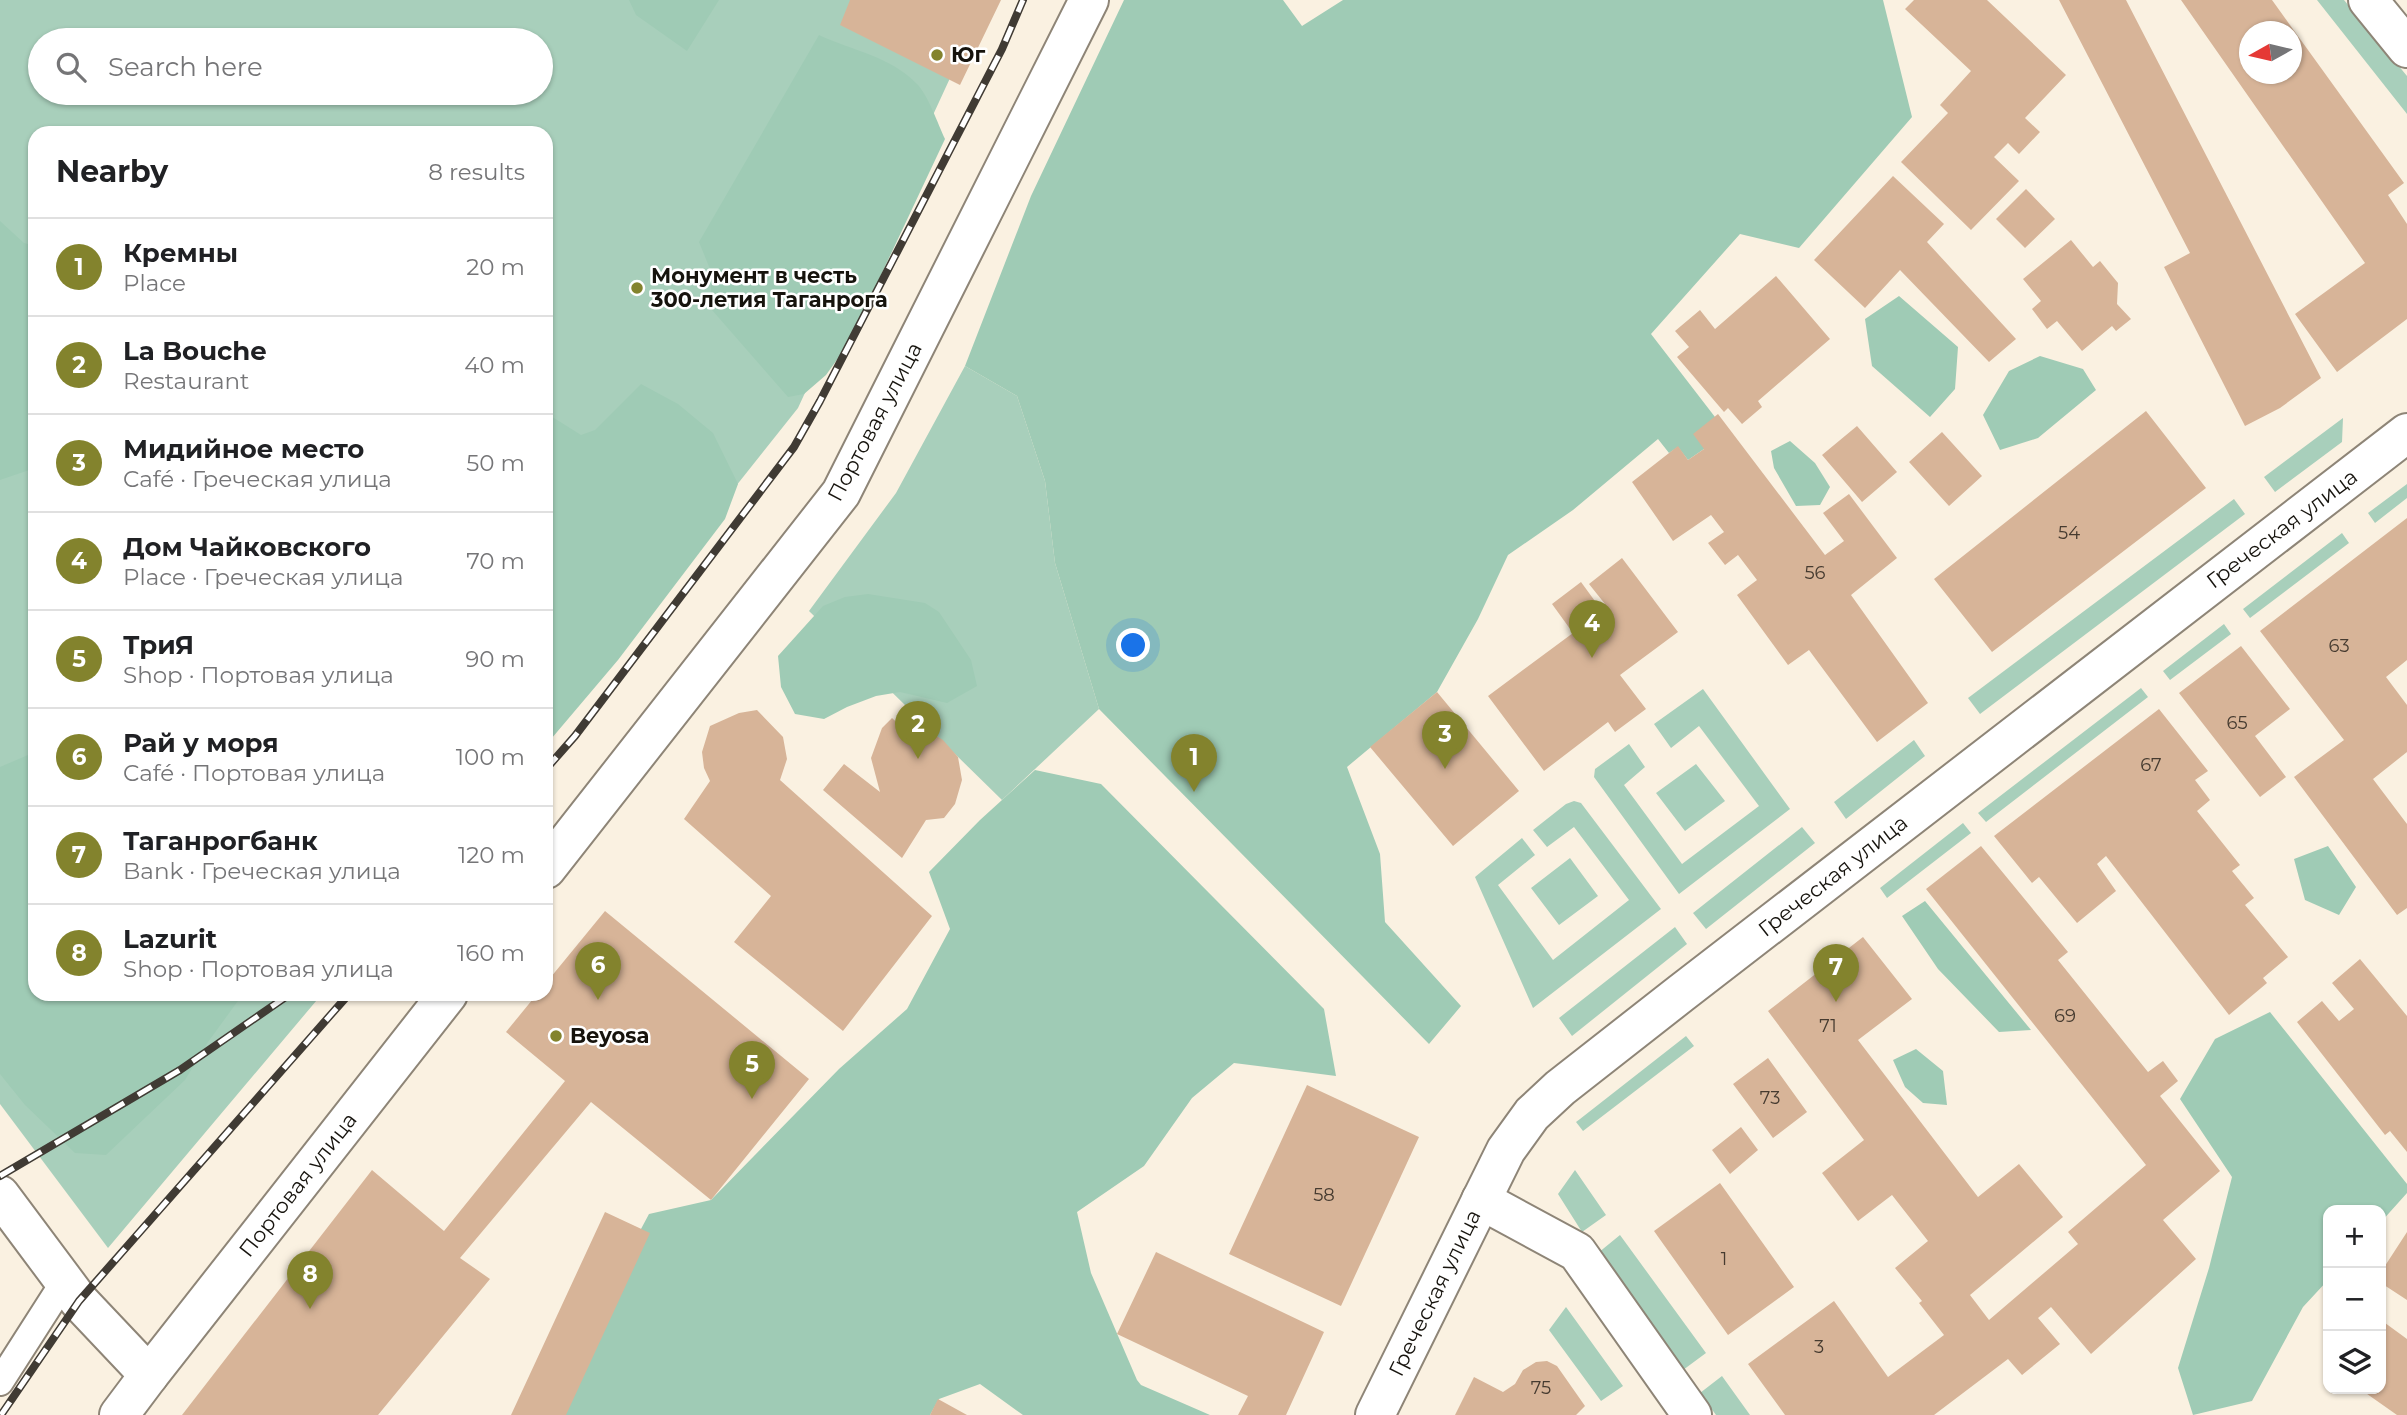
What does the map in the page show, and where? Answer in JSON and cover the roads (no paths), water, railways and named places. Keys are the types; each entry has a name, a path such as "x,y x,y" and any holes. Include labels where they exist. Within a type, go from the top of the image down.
{"street":[{"name":"Портовая улица","path":"553,860 841,493 1089,0"},
{"path":"2368,0 2407,48"},
{"name":"Греческая улица","path":"1375,1415 1506,1150 1532,1114 1560,1088 2407,433"},
{"name":"Портовая улица","path":"119,1415 443,1001"},
{"path":"0,1195 79,1301 149,1375"},
{"path":"1481,1200 1577,1252 1692,1415"}],"lane":[{"path":"0,1382 64,1282"}],"railway":[{"path":"553,761 575,736 794,447 1002,49 1023,0"},
{"path":"0,1176 180,1070 280,1001"},
{"path":"1,1415 79,1301 343,1001"}],"place":[{"name":"Юг","path":"937,55"},
{"name":"Монумент в честь 300-летия Таганрога","path":"637,288"},
{"name":"Дом Чайковского","path":"1592,658"},
{"name":"La Bouche","path":"918,759"},
{"name":"Мидийное место","path":"1445,769"},
{"name":"Кремны","path":"1194,792"},
{"name":"Рай у моря","path":"598,1000"},
{"name":"Таганрогбанк","path":"1836,1002"},
{"name":"Beyosa","path":"556,1036"},
{"name":"ТриЯ","path":"752,1099"},
{"name":"Lazurit","path":"310,1309"}]}
